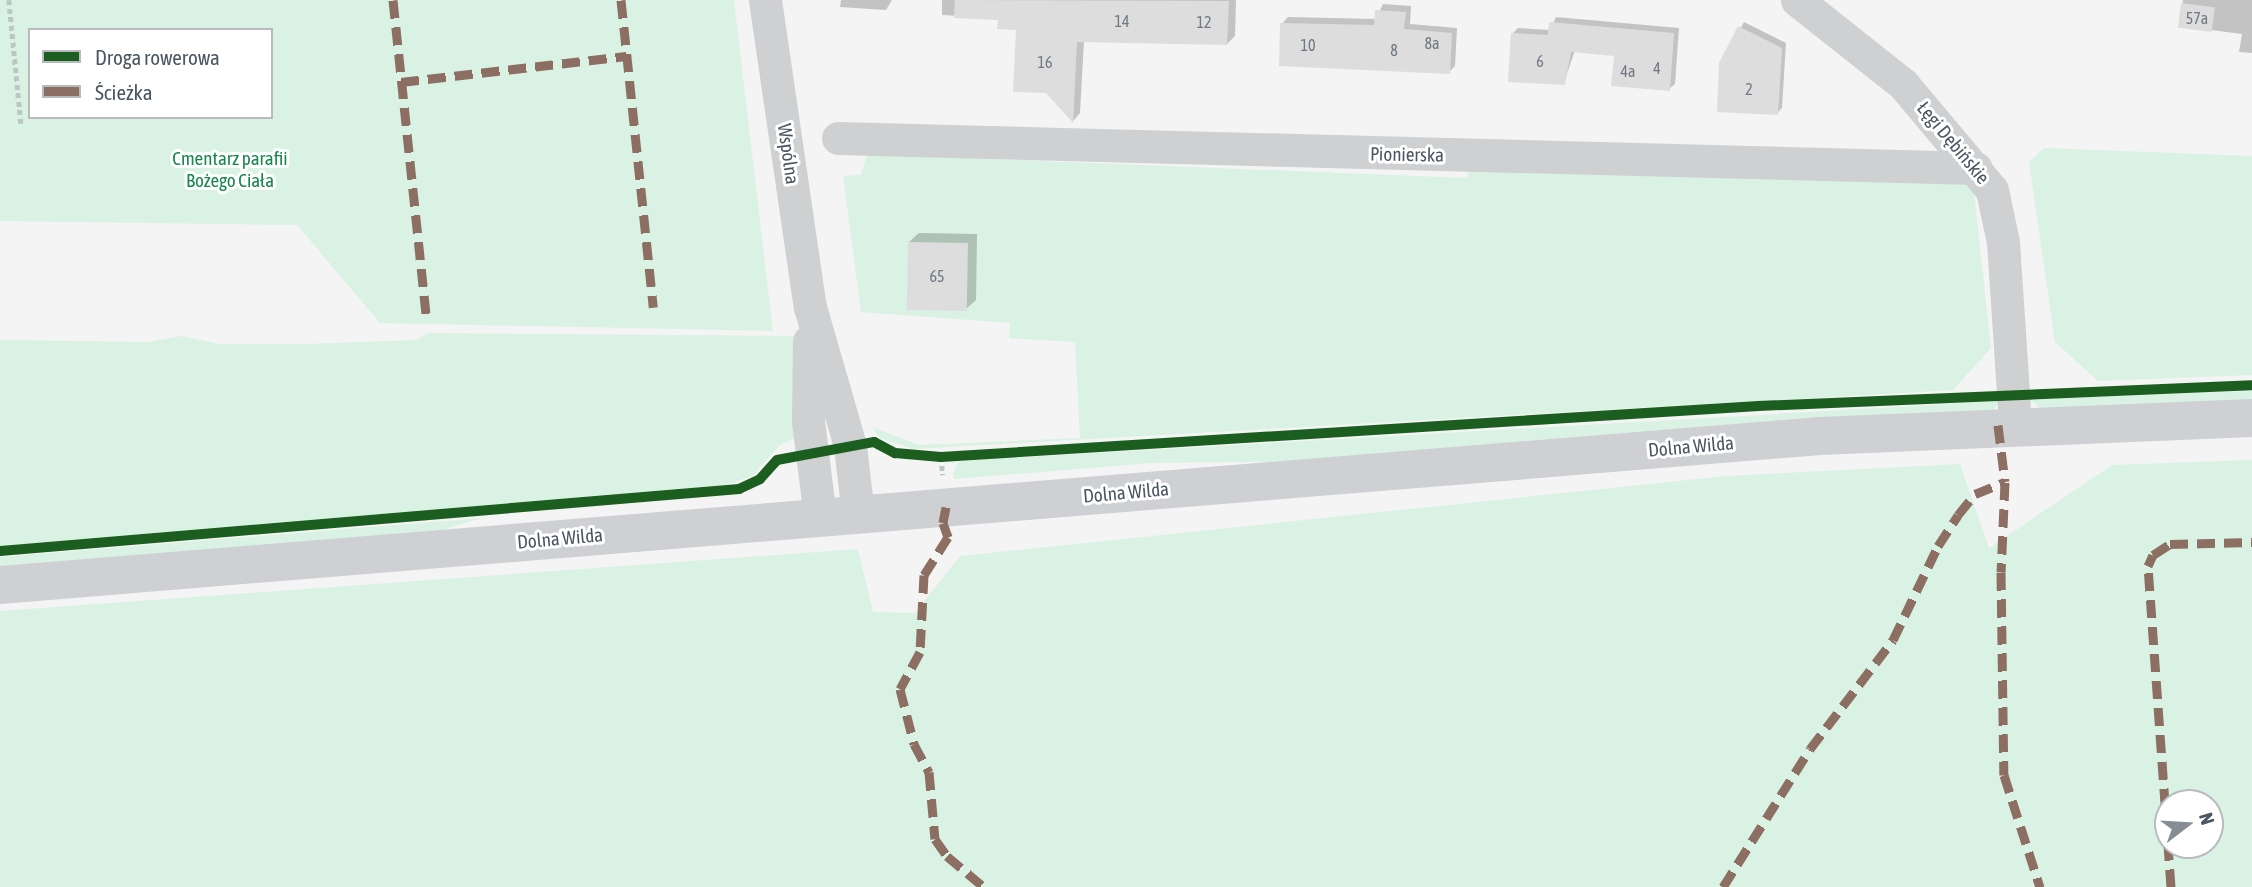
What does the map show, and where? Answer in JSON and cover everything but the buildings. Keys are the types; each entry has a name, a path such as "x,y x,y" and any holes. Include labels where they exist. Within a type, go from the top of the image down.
{"main road":[{"name":"Dolna Wilda","path":"0,585 820,517 2015,424 2252,418"}],"street":[{"name":"Wspólna","path":"765,0 810,307 850,446 858,514"},
{"name":"Łęgi Dębińskie","path":"1797,0 1903,84 1992,190 2003,242 2015,424"},
{"name":"Pionierska","path":"838,138 1976,168"},
{"name":"Wspólna","path":"810,307 808,421 820,517"}],"path":[{"path":"9,0 21,123"},
{"path":"941,457 943,480"}],"green space":[{"name":"Cmentarz parafii Bożego Ciała","path":"0,0 734,0 773,331 380,323 297,225 0,221"},
{"path":"2044,148 2252,156 2252,375 2098,381 2055,342 2029,162"},
{"path":"867,154 1467,178 1470,160 1963,182 1974,192 1991,348 1953,390 914,449 880,438 872,427 919,445 1080,438 1075,342 1009,338 1010,323 861,312 843,176 861,175"},
{"path":"428,333 794,336 795,438 780,445 752,476 726,485 0,546 0,340 148,342 181,336 220,344 306,344 416,340"},
{"path":"2252,391 2252,403 2042,409 2029,399"},
{"path":"1999,401 1994,410 1331,461 1151,463 954,479 953,474 958,462 976,460"},
{"path":"2252,460 2252,887 0,887 0,611 858,549 873,612 915,613 960,556 1726,476 1960,464 1989,548 2112,465"},
{"path":"482,518 442,530 0,570 0,557"}],"marked path":[{"path":"393,0 426,314"},
{"path":"621,0 653,307"},
{"path":"401,82 627,56"},
{"path":"1998,425 2005,482 2001,572 2004,775 2040,887"},
{"path":"1723,887 1810,749 1893,640 1938,546 1958,515 1975,494 2005,482"},
{"path":"946,507 943,523 948,537 924,575 920,652 900,689 914,744 929,772 935,839 947,856 984,887"},
{"path":"2171,887 2148,566 2153,555 2170,544 2252,542"}],"cycle path":[{"path":"0,551 739,489 760,479 777,460 874,442 895,453 941,457 1758,406 2252,385"}]}
